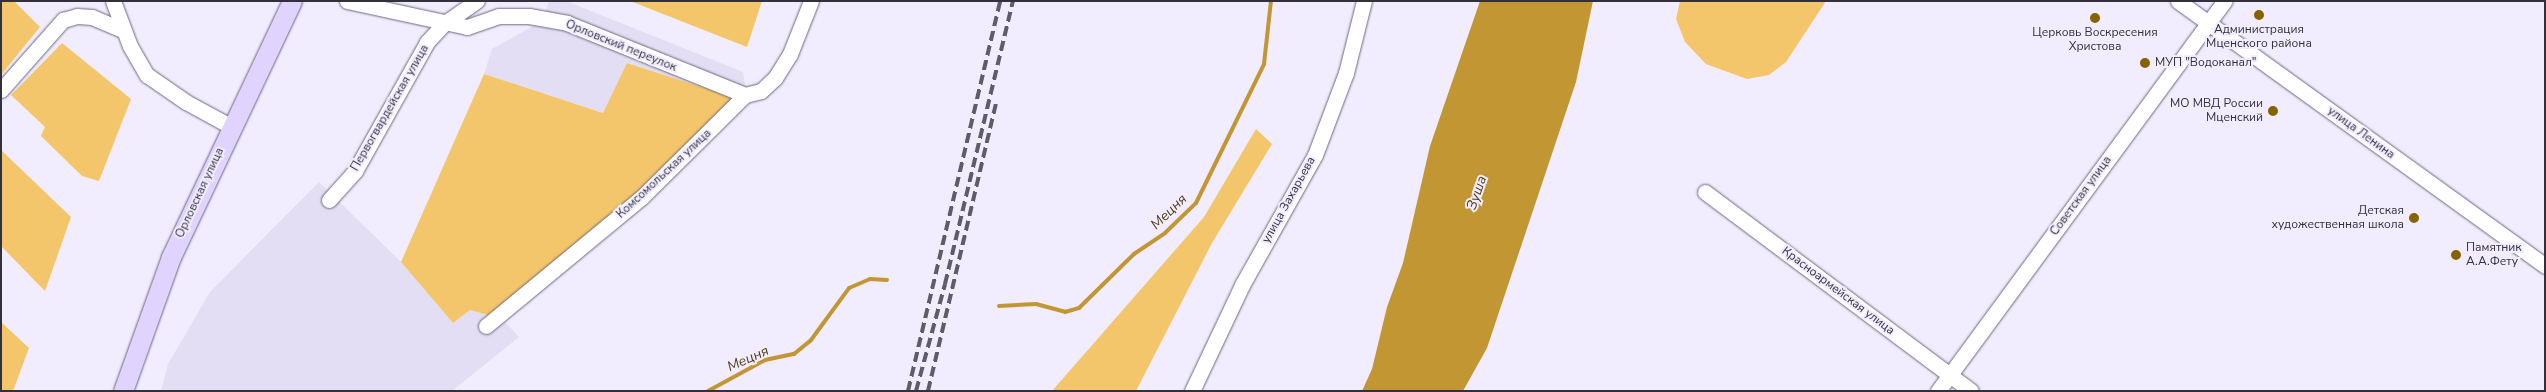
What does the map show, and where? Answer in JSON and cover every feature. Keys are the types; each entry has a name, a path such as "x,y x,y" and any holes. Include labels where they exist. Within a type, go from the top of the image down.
{"main road":[{"name":"Орловская улица","path":"123,391 171,257 230,126 292,1"}],"street":[{"path":"113,1 123,30 147,75 186,102 230,126"},
{"name":"Орловский переулок","path":"347,1 467,27 499,16 529,16 567,23 745,95"},
{"name":"Первогвардейская улица","path":"329,200 355,171 427,42 445,22 477,1"},
{"name":"Комсомольская улица","path":"486,326 642,197 745,95 761,91 775,78 790,54 811,1"},
{"name":"улица Захарьева","path":"1192,391 1242,285 1315,155 1346,74 1364,1"},
{"name":"улица Ленина","path":"2178,1 2545,266"},
{"name":"Советская улица","path":"1938,391 2225,1"},
{"path":"1,90 63,20 77,16 92,17 123,30"},
{"name":"Красноармейская улица","path":"1705,192 1971,391"}],"shaded area":[{"path":"1,1 14,1 40,27 1,75"},
{"path":"549,1 566,1 743,72 748,102 627,63 604,113 484,74 492,49 542,21"},
{"path":"630,1 762,1 747,47"},
{"path":"1680,1 1826,1 1786,62 1769,75 1747,79 1706,64 1685,42 1676,19"},
{"path":"62,43 131,99 99,181 82,176 41,136 45,127 11,95"},
{"path":"627,63 748,102 649,199 502,319 470,310 453,323 401,262 484,74 603,113"},
{"path":"1256,129 1272,144 1212,243 1136,391 1052,391 1204,217"},
{"path":"1,150 71,217 45,291 1,246"},
{"path":"319,182 401,262 453,323 470,310 502,319 519,337 452,391 161,391 168,364 210,292"},
{"path":"1,322 29,348 13,391 1,391"}],"water":[{"name":"Зуша","path":"1480,1 1593,1 1576,82 1487,348 1463,391 1362,391 1372,369 1387,307 1403,263 1430,146"}],"waterway":[{"name":"Мецня","path":"999,306 1036,304 1065,312 1079,308 1134,254 1165,233 1196,203 1264,64 1271,1"},
{"name":"Мецня","path":"708,391 765,360 794,354 811,340 849,288 870,279 887,280"}],"railway":[{"path":"908,391 1000,1"},
{"path":"916,391 945,284 1013,1"},
{"path":"928,391 996,104"}],"place":[{"name":"Администрация Мценского района","path":"2259,15"},
{"name":"Церковь Воскресения Христова","path":"2095,18"},
{"name":"МУП \"Водоканал\"","path":"2145,63"},
{"name":"МО МВД России Мценский","path":"2273,111"},
{"name":"Детская художественная школа","path":"2414,218"},
{"name":"Памятник А.А.Фету","path":"2456,255"}]}
